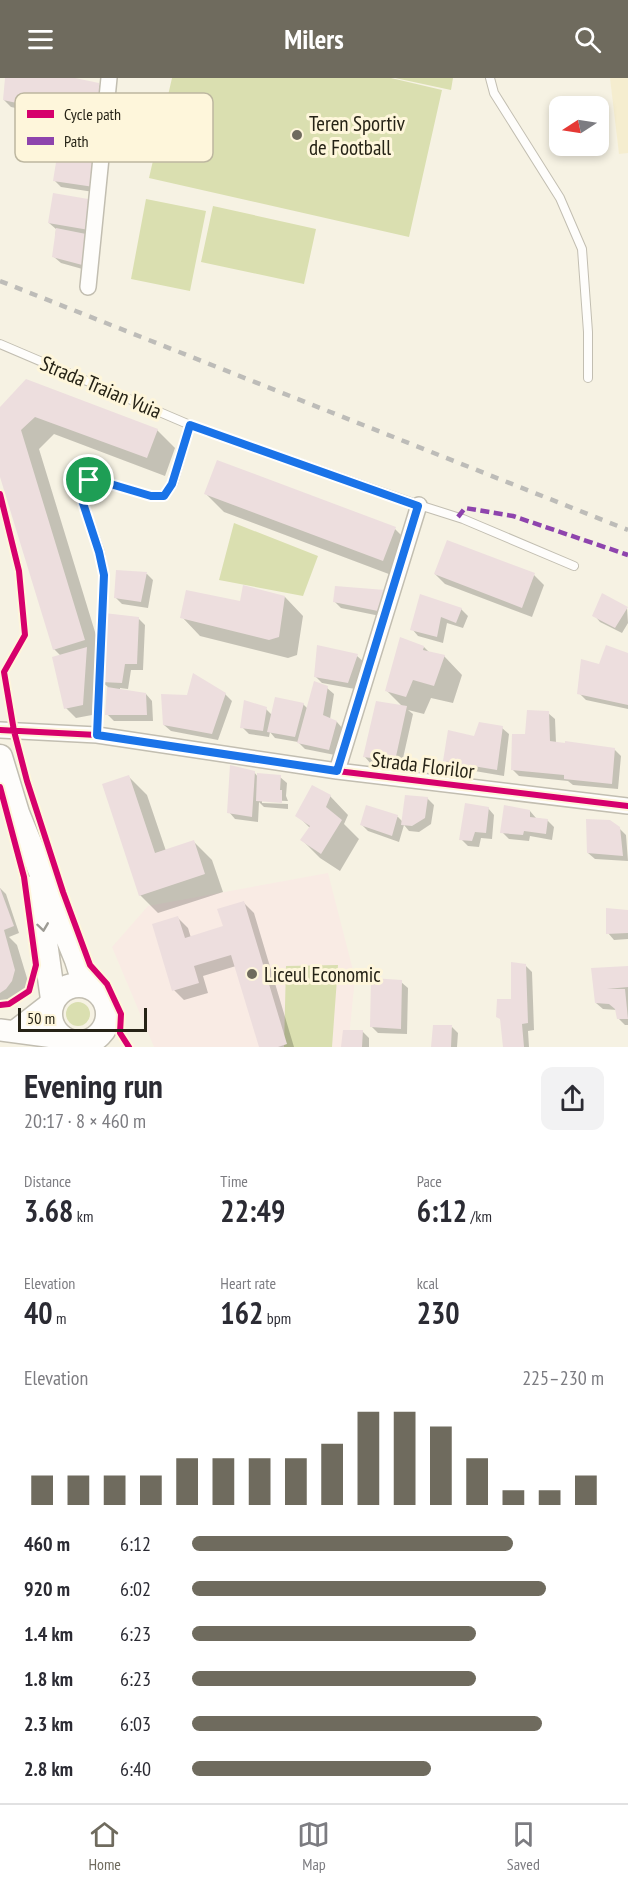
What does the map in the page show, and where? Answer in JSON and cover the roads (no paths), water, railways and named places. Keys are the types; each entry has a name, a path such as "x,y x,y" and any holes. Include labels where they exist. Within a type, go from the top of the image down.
{"main road":[{"path":"0,757 9,813 32,848 85,985"},
{"path":"32,848 52,1001 50,1023 55,1032 70,1043 102,1042 108,1011 106,1002 100,993 85,985 67,986 52,1001"}],"street":[{"path":"107,93 109,78"},
{"path":"88,287 101,162"},
{"path":"337,771 418,506"},
{"name":"Strada Florilor","path":"0,730 97,735 337,771 628,806"},
{"path":"7,1031 52,1001"},
{"path":"7,1031 70,1043"}],"lane":[{"path":"490,78 494,93 560,198 582,249 588,332 588,378"},
{"name":"Strada Traian Vuia","path":"0,344 190,425 418,506 464,519 574,566"},
{"path":"97,735 104,575 81,497 81,485 89,480 97,480 151,496 164,496 172,484 190,425"}],"railway":[{"path":"0,281 628,530"}],"place":[{"name":"Teren Sportiv de Football","path":"297,135"},
{"name":"Liceul Economic","path":"252,974"}]}
